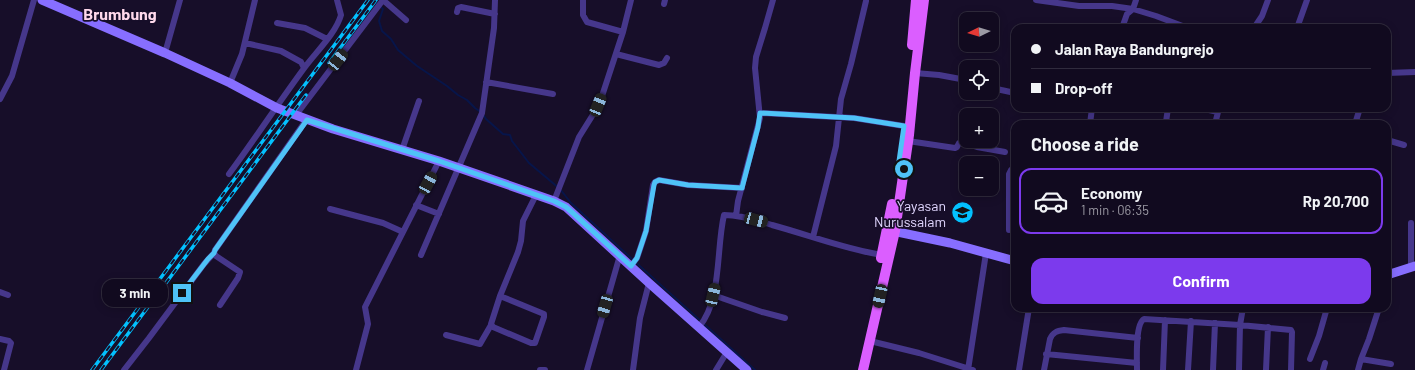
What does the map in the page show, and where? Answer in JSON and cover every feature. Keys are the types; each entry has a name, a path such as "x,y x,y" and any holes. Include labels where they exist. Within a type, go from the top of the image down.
{"main road":[{"path":"901,169 916,0"},
{"path":"858,370 874,308 891,230 901,169 908,142 924,0"},
{"path":"863,370 870,341 882,255 891,230"}],"street":[{"path":"0,99 12,76 34,0"},
{"path":"42,0 230,83 277,108 296,115 302,126 402,150 439,161 536,195 555,197 747,370"},
{"path":"165,53 178,0"},
{"path":"230,83 242,54 255,0"},
{"path":"229,174 304,68 334,30 342,15 337,0"},
{"path":"421,255 482,113 495,14 495,0"},
{"path":"583,0 583,15 587,22 622,32"},
{"path":"555,197 579,137 598,105 616,54 631,0"},
{"path":"736,216 758,127 760,113 756,80 756,57 766,28 773,0"},
{"path":"1036,0 1052,1 1079,6 1112,6 1133,9 1174,24"},
{"path":"1123,24 1127,14 1133,9 1136,0"},
{"path":"1257,24 1262,16 1268,0"},
{"path":"1298,24 1307,0"},
{"path":"296,115 383,1 406,20"},
{"path":"813,237 836,146 841,99 866,1"},
{"path":"457,12 458,8 461,7 495,14"},
{"path":"278,23 305,28 327,39"},
{"path":"245,43 281,51 302,62 304,68"},
{"path":"616,54 659,66 664,63 666,58"},
{"path":"1391,73 1415,72"},
{"path":"915,73 959,79"},
{"path":"486,82 554,94"},
{"path":"999,90 1011,92"},
{"path":"402,150 419,101"},
{"path":"760,113 839,117 870,120 904,126"},
{"path":"124,370 204,264 214,253 302,126"},
{"path":"1391,141 1404,145"},
{"path":"908,142 955,148 962,142 976,147 1005,152"},
{"path":"356,370 368,324 365,307 439,161"},
{"path":"1009,230 1009,174 1011,170"},
{"path":"632,265 637,258 646,231 654,185 657,180 688,185 742,188"},
{"path":"446,335 480,344 491,325 500,296 518,252 521,241 522,221 536,195"},
{"path":"416,204 439,214"},
{"path":"330,209 383,223 403,232"},
{"path":"699,327 707,317 713,295 718,270 724,215 736,216 790,230 863,252 882,255"},
{"path":"1391,274 1413,267 1412,222"},
{"path":"891,230 1011,260"},
{"path":"214,253 216,256 240,272 238,278 220,305"},
{"path":"870,341 925,354 969,370 986,253"},
{"path":"587,370 620,255"},
{"path":"633,370 640,318 649,283"},
{"path":"0,292 8,295"},
{"path":"713,295 762,312 785,318"},
{"path":"491,325 533,344 535,343 544,317 544,314 500,296"},
{"path":"1019,370 1028,312"},
{"path":"1239,370 1240,324 1242,312"},
{"path":"1310,358 1319,336 1326,312"},
{"path":"1358,370 1378,312"},
{"path":"1046,354 1137,367 1139,326 1144,318 1240,324 1292,331 1290,370"},
{"path":"1163,370 1165,320"},
{"path":"1188,370 1191,321"},
{"path":"1213,370 1215,323"},
{"path":"1266,370 1268,327"},
{"path":"1044,370 1046,354 1052,334 1056,331 1064,330 1138,338"},
{"path":"0,339 11,343 4,370"},
{"path":"716,370 727,352"},
{"path":"1361,359 1391,364"},
{"path":"1323,370 1325,363"},
{"path":"540,370 545,370"}],"waterway":[{"path":"372,0 383,9 379,21 382,31 391,39 398,50 417,66 467,100 503,134 510,135 512,141 529,163 560,189 571,203 755,370"}],"railway":[{"path":"92,370 368,0"},
{"path":"329,63 376,0"},
{"path":"101,370 306,95"}],"place":[{"name":"Yayasan Nurussalam","path":"962,213"}],"district":[{"name":"Brumbung","path":"120,13"}],"route":[{"path":"182,293 210,256 214,253 297,132 307,120 439,161 554,201 566,207 631,266 642,247 655,182 659,180 688,185 742,188 758,127 760,113 854,118 904,126 898,168 904,169"}]}
